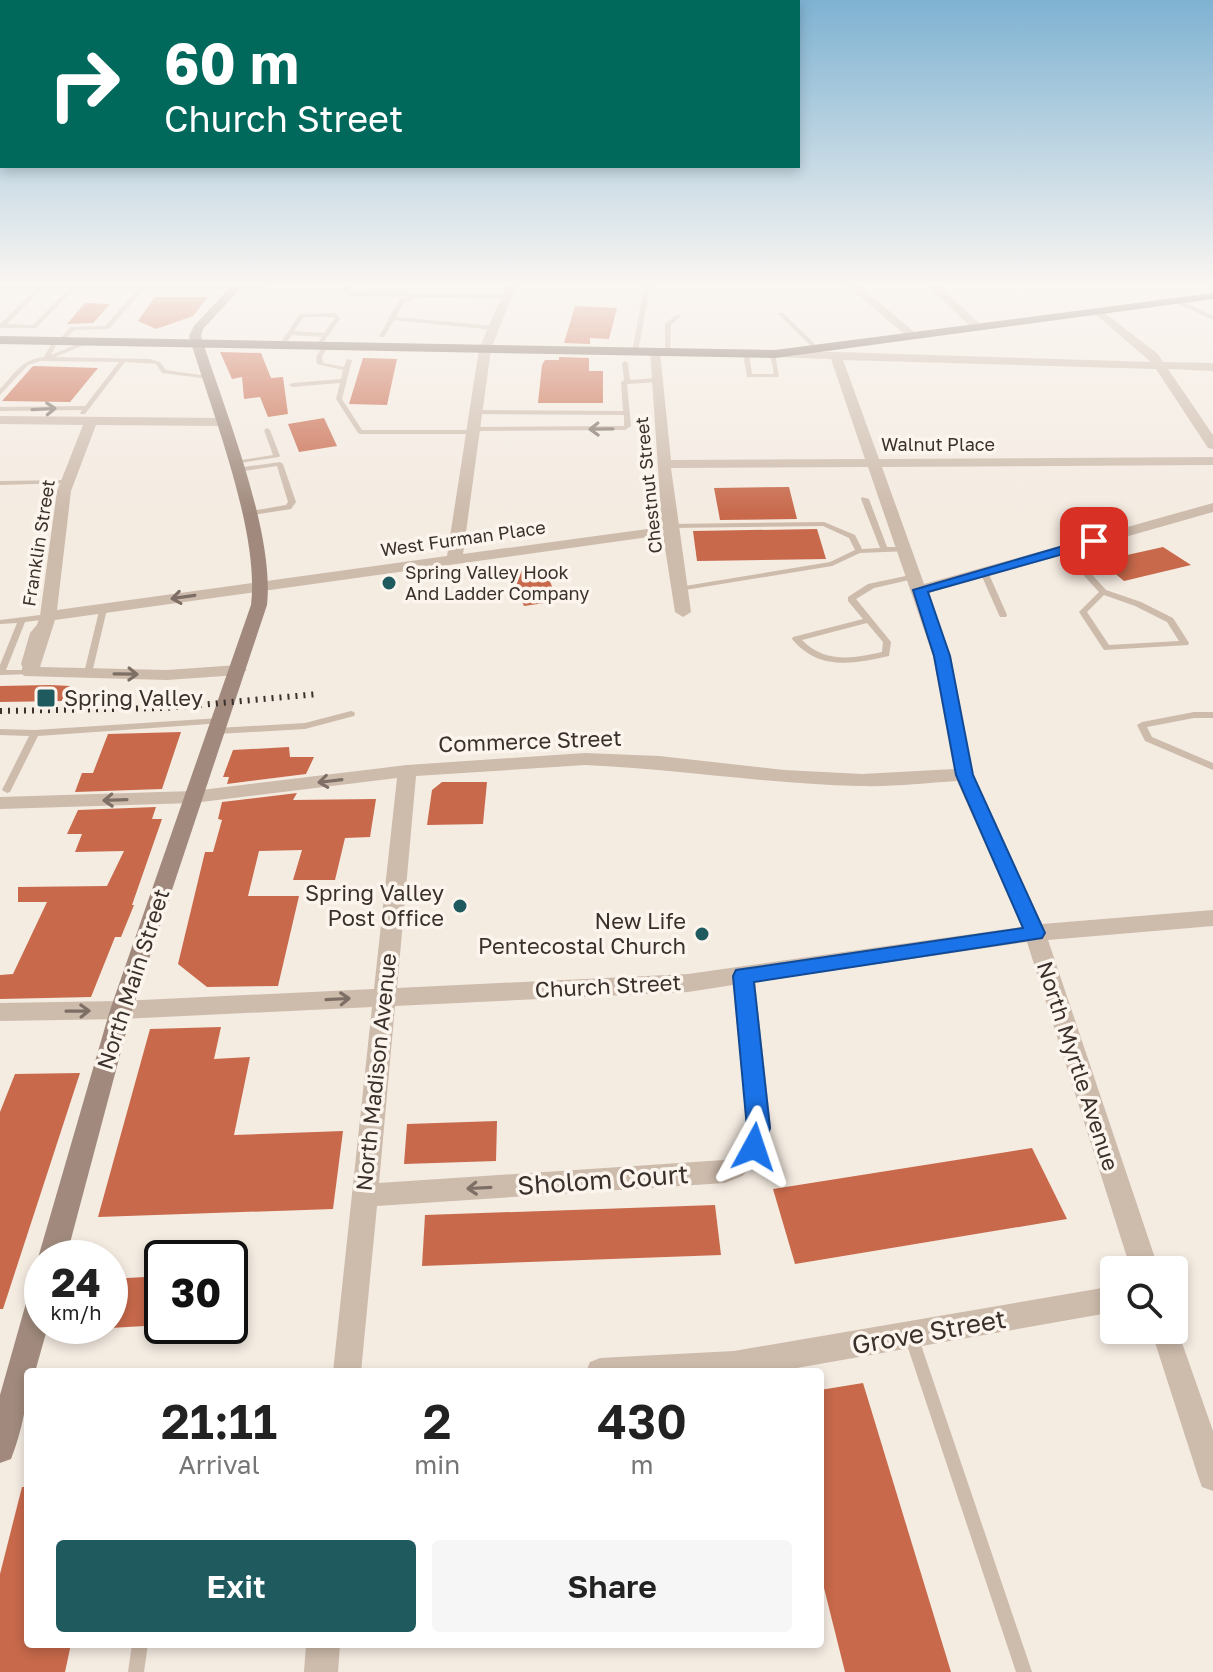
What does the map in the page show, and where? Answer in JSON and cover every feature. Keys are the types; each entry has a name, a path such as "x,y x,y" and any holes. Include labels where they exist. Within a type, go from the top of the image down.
{"main road":[{"path":"201,359 249,514 261,587"},
{"name":"North Main Street","path":"57,1240 121,1010 227,703 259,605 261,587"},
{"path":"0,1448 29,1344"}],"street":[{"path":"454,560 484,359"},
{"name":"Chestnut Street","path":"659,359 657,380 663,464 683,612"},
{"name":"North Myrtle Avenue","path":"837,359 942,656 964,775 1035,933 1140,1256"},
{"path":"909,359 1213,367"},
{"path":"1154,359 1213,445"},
{"path":"0,420 85,417 221,422"},
{"name":"Franklin Street","path":"30,672 48,616 67,482 85,417"},
{"name":"Walnut Place","path":"663,464 1213,461"},
{"path":"918,583 984,572 1213,507"},
{"name":"West Furman Place","path":"48,616 671,528"},
{"path":"30,672 167,675 227,703"},
{"name":"Commerce Street","path":"4,797 193,797 407,771 585,759 862,780 964,775"},
{"name":"North Madison Avenue","path":"347,1368 407,771"},
{"name":"Church Street","path":"0,1012 121,1010 688,983 1035,933 1213,918"},
{"name":"Sholom Court","path":"364,1195 725,1172 745,1162 754,1147 759,1128 743,976"},
{"name":"Grove Street","path":"677,1368 734,1365 1100,1302"},
{"path":"1170,1344 1213,1476"},
{"path":"321,1672 323,1648"}],"lane":[{"path":"0,393 26,364 46,359"},
{"path":"48,359 124,360 158,363 164,372 181,375 205,372"},
{"path":"319,359 320,364 347,369"},
{"path":"747,359 749,376 777,376 775,359"},
{"path":"0,409 85,417 124,360"},
{"path":"349,360 339,399 360,432 625,428 628,426 625,363"},
{"path":"181,375 205,372"},
{"path":"627,380 657,380"},
{"path":"292,385 344,381"},
{"path":"476,412 627,413"},
{"path":"236,466 277,456 267,430"},
{"path":"236,466 280,464 292,502 288,507 249,514"},
{"path":"0,483 67,482"},
{"path":"865,499 884,549"},
{"path":"671,528 824,524 852,537 859,551"},
{"path":"679,589 832,564 859,551 905,549"},
{"path":"1064,549 1103,592 1138,604 1170,620 1185,643 1107,648 1083,612 1103,592"},
{"path":"984,572 1003,615"},
{"path":"868,620 796,639 814,656 847,663 886,654 887,642 851,599 856,593 918,583"},
{"path":"88,673 103,609"},
{"path":"0,623 48,616"},
{"path":"22,620 1,673 30,672"},
{"path":"0,732 35,733 227,703 305,726 351,714"},
{"path":"1213,715 1142,725 1148,739 1213,767"},
{"path":"4,797 35,733"},
{"path":"911,1336 1024,1672"},
{"path":"136,1672 139,1648"}],"path":[{"path":"192,704 198,703"}],"building":[{"path":"223,359 263,359 271,378 283,377 288,414 268,417 260,397 244,399 242,377 232,379"},
{"path":"363,359 397,359 387,405 349,404"},
{"path":"589,359 589,371 603,371 603,403 538,403 542,365 545,360"},
{"path":"32,367 98,368 70,402 2,401"},
{"path":"324,418 337,446 299,452 288,424"},
{"path":"789,487 797,519 720,520 714,488"},
{"path":"817,529 826,559 697,561 693,531"},
{"path":"1163,547 1191,565 1124,581 1100,561"},
{"path":"544,567 558,601 524,606 511,572"},
{"path":"0,686 70,686 62,701 0,702"},
{"path":"181,732 162,789 75,792 82,773 93,773 108,734"},
{"path":"289,747 290,757 314,757 306,774 227,784 229,777 223,777 233,750"},
{"path":"442,782 487,782 483,824 427,825 432,790"},
{"path":"297,793 293,800 376,799 370,837 345,838 335,880 293,880 302,850 259,851 248,896 299,896 278,986 207,987 178,964 205,852 213,852 222,820 218,819 222,802"},
{"path":"156,807 152,819 162,819 134,905 121,937 115,937 91,997 0,999 0,975 13,974 47,902 18,902 18,887 107,886 124,851 75,852 82,834 67,834 78,810"},
{"path":"221,1027 214,1059 250,1057 234,1135 343,1131 333,1209 98,1217 150,1029"},
{"path":"80,1073 3,1309 0,1309 0,1112 15,1074"},
{"path":"497,1121 496,1161 404,1164 407,1124"},
{"path":"1032,1148 1067,1219 795,1264 773,1189"},
{"path":"715,1205 721,1255 422,1266 425,1215"},
{"path":"144,1277 144,1326 128,1327 128,1278"},
{"path":"863,1383 951,1672 845,1672 824,1588 824,1389"},
{"path":"24,1487 24,1648 70,1648 65,1672 0,1672 0,1574"}],"railway":[{"path":"0,711 166,708 318,694"}],"place":[{"name":"Spring Valley Hook And Ladder Company","path":"389,583"},
{"name":"Spring Valley","path":"46,698"},
{"name":"Spring Valley Post Office","path":"460,906"},
{"name":"New Life Pentecostal Church","path":"702,934"}],"route":[{"path":"754,1147 759,1128 743,976 1035,933 964,775 942,656 920,590 1094,541"}]}
